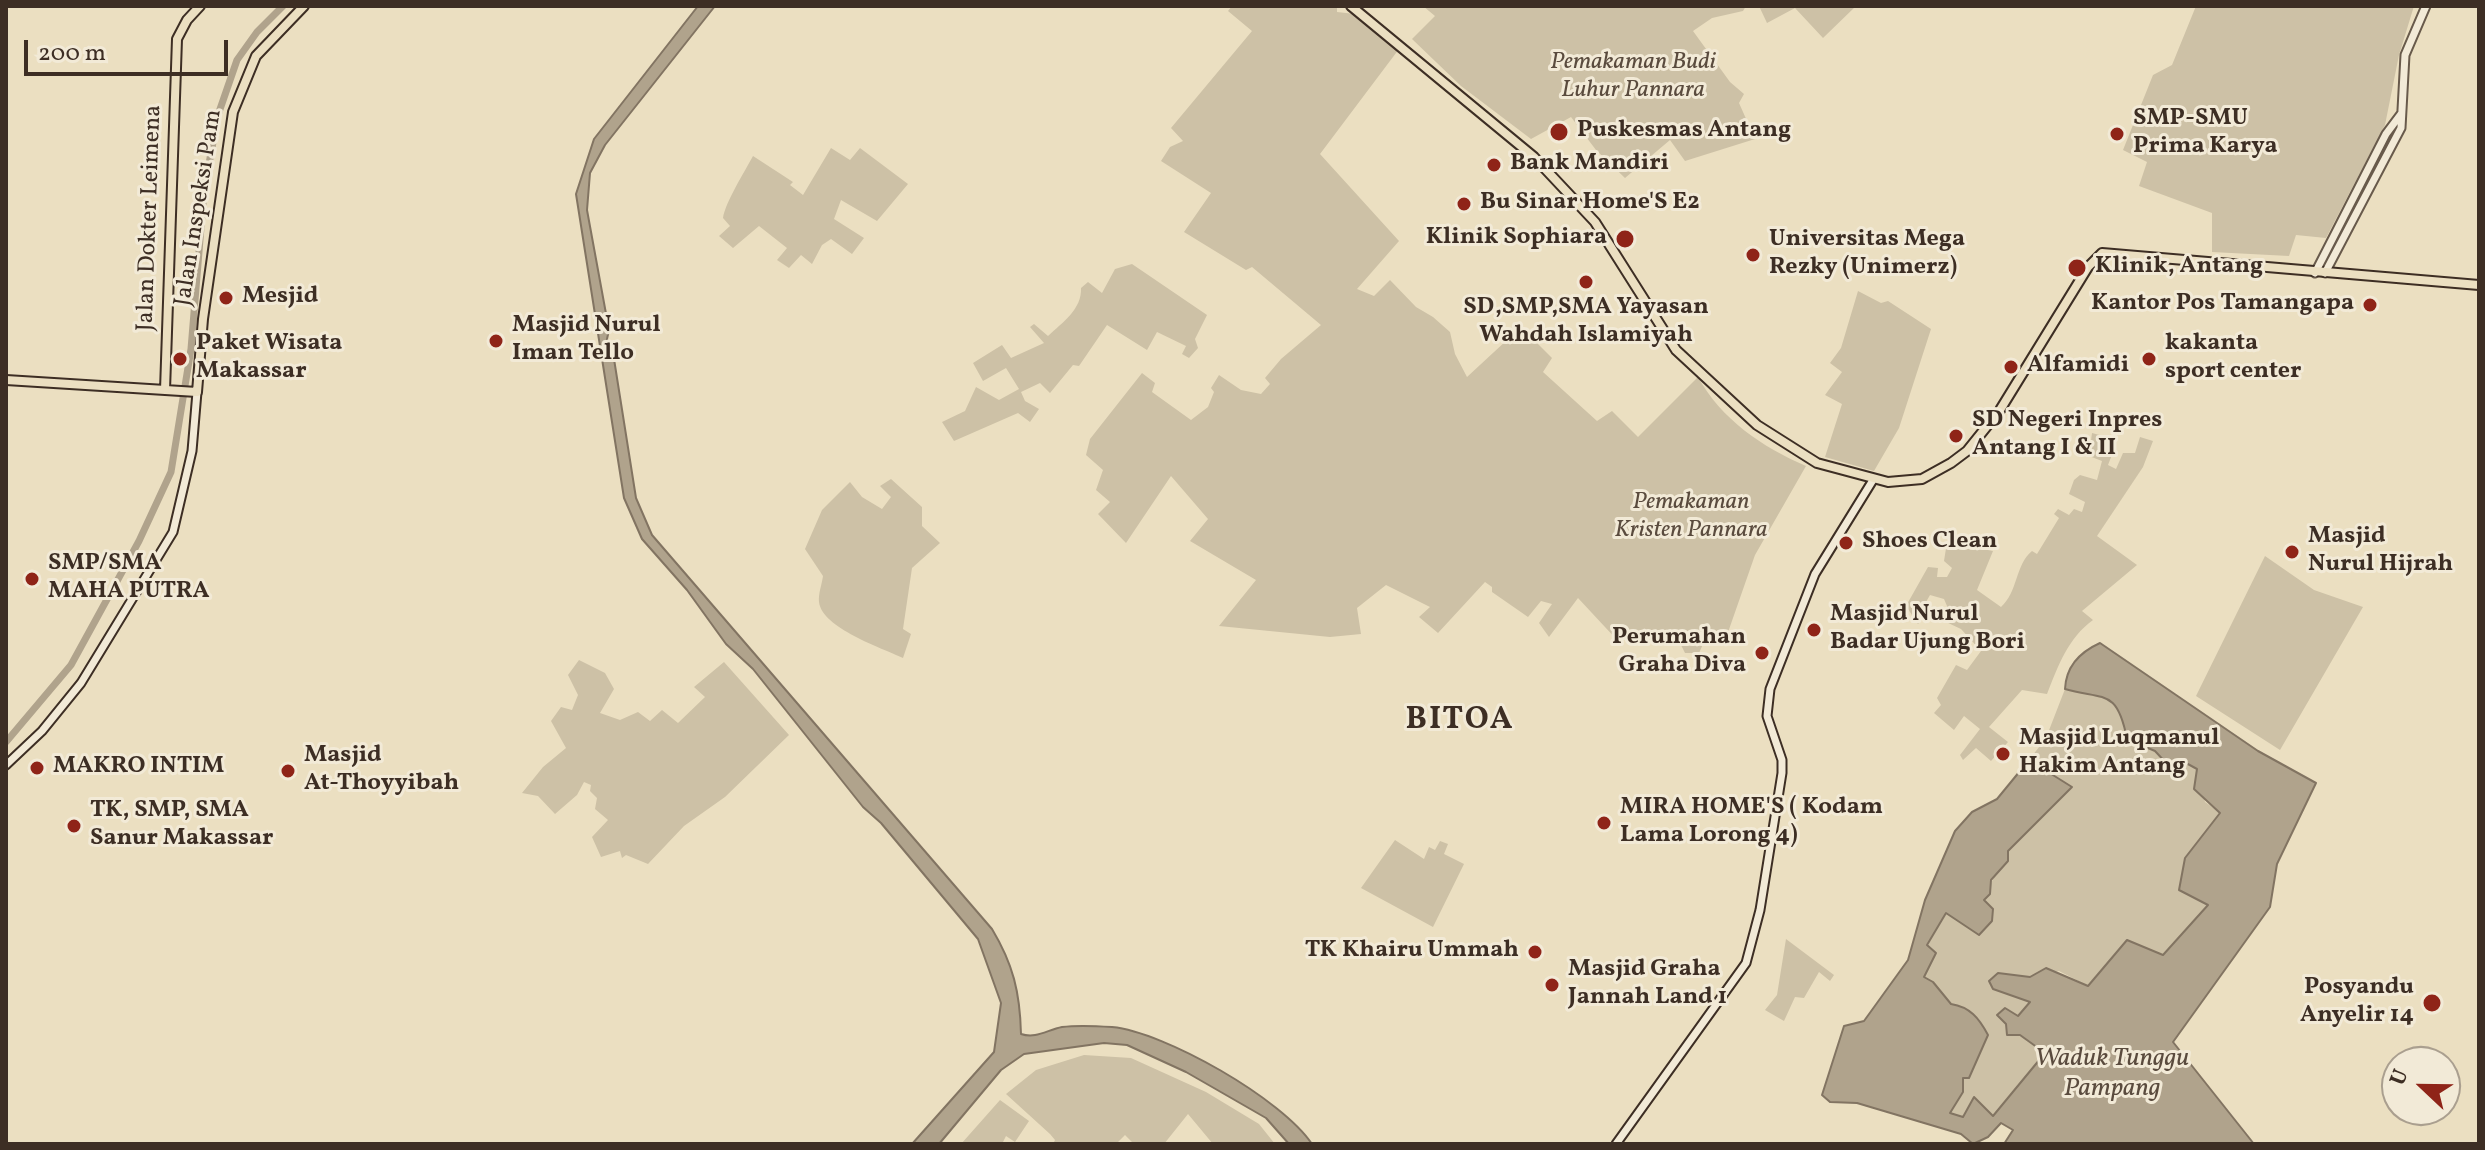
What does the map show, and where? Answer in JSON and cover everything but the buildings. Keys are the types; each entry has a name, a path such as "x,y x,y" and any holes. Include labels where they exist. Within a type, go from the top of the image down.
{"main road":[{"name":"Jalan Dokter Leimena","path":"165,390 177,39 187,20 200,6"},
{"name":"Jalan Inspeksi Pam","path":"193,392 233,112 256,56 304,6"},
{"path":"1351,6 1498,124 1552,175 1595,222 1676,350 1738,410 1817,463 1873,480 1922,479 1967,451 2007,398 2088,267 2099,255 2122,253 2479,285"},
{"path":"2320,273 2396,137 2401,114 2405,55 2426,6"},
{"path":"145,389 166,378"},
{"path":"6,380 193,392 192,451 173,532 81,683 42,731 6,765"},
{"path":"1616,1144 1746,963 1760,910 1782,773 1782,760 1768,723 1767,698 1815,574 1873,480"}],"green space":[{"name":"Pemakaman Kristen Pannara","path":"1232,6 1337,6 1337,12 1355,14 1399,49 1320,154 1399,241 1357,289 1374,296 1390,280 1416,307 1450,332 1455,354 1467,377 1521,327 1552,358 1543,372 1597,421 1612,411 1638,437 1698,377 1718,406 1744,430 1806,466 1755,555 1726,638 1708,633 1699,653 1685,653 1681,645 1663,638 1639,644 1630,638 1618,641 1578,598 1549,637 1539,623 1552,604 1541,601 1528,617 1492,592 1492,587 1485,582 1438,633 1419,617 1430,607 1386,585 1357,608 1361,634 1330,637 1219,626 1256,580 1190,541 1208,519 1171,476 1126,543 1098,514 1110,502 1096,490 1103,470 1086,455 1090,439 1142,373 1155,383 1152,392 1191,420 1208,407 1214,392 1211,388 1219,375 1241,390 1261,394 1270,384 1265,378 1281,359 1321,325 1252,267 1246,270 1184,232 1211,193 1161,161 1170,147 1183,141 1171,128 1252,31 1228,11"},
{"name":"Pemakaman Budi Luhur Pannara","path":"1423,6 1746,6 1743,11 1712,18 1693,31 1730,82 1744,94 1739,103 1755,139 1685,161 1670,140 1625,178 1596,150 1571,117 1531,139 1461,86 1412,39 1435,16"},
{"name":"Pemakaman Budi Luhur Pannara","path":"1759,6 1856,6 1823,38 1795,8 1767,23"},
{"path":"2196,6 2414,6 2399,55 2385,125 2326,238 2296,235 2289,256 2212,252 2212,213 2139,186 2147,162 2123,150 2153,75 2172,65"},
{"path":"831,148 850,160 860,148 908,184 877,221 841,200 834,219 864,238 852,254 831,239 822,245 812,264 801,255 789,268 777,260 787,248 759,226 733,248 719,236 730,226 723,218 753,156 793,182 790,185 803,195"},
{"path":"1132,264 1207,315 1195,339 1198,348 1189,358 1182,354 1186,346 1157,332 1147,350 1107,325 1079,366 1073,365 1050,393 1040,383 1021,392 1025,401 1039,409 1030,422 1018,413 954,441 942,422 965,411 976,387 999,400 1019,389 1006,368 983,381 973,363 1002,345 1011,358 1044,343 1030,327 1034,324 1048,336 1075,309 1081,288 1088,282 1102,293 1115,269"},
{"path":"1858,291 1881,303 1888,301 1931,329 1899,428 1874,471 1825,457 1842,404 1825,395 1842,372 1830,363 1841,348"},
{"path":"2092,433 2103,436 2103,447 2113,452 2108,465 2116,469 2123,453 2135,453 2140,437 2153,441 2143,467 2097,536 2137,565 2082,611 2093,620 2070,644 2047,694 2022,690 1989,727 2008,742 1991,761 1976,748 1963,760 1960,755 1980,729 1964,716 1954,730 1934,713 1941,705 1937,698 1956,665 1967,670 1981,651 1961,629 1946,622 1944,599 1930,595 1926,602 1931,607 1918,624 1906,606 1928,567 1938,568 1937,577 1947,577 1952,568 1944,561 1947,542 1993,551 1977,590 2001,607 2011,594 2026,557 2032,551 2037,554 2059,518 2054,514 2058,509 2069,515 2074,509 2082,512 2085,502 2069,494 2074,480 2080,475 2097,480 2102,461 2089,456"},
{"path":"891,479 922,507 922,526 940,543 912,568 903,629 911,634 903,658 854,636 830,620 819,602 823,576 805,549 822,510 850,482 862,497 882,509 891,497 880,486"},
{"path":"2265,556 2314,590 2363,607 2280,750 2196,696"},
{"path":"579,660 605,673 614,689 600,713 620,720 638,712 650,721 662,710 678,723 705,697 694,687 724,662 789,735 725,797 684,826 648,864 626,855 622,858 620,851 601,857 592,837 608,820 595,809 597,798 590,791 591,785 584,782 577,795 555,814 538,796 522,793 543,767 566,748 551,721 561,707 572,710 578,695 568,675"},
{"path":"2065,689 2107,699 2119,711 2128,739 2155,751 2168,765 2186,763 2197,769 2205,802 2221,813 2185,858 2179,889 2209,905 2163,955 2127,940 2088,986 2059,971 2030,977 1999,973 1993,989 2030,1002 2018,1016 2020,1035 2045,1053 1993,1116 1974,1097 1963,1117 1949,1113 1963,1078 1970,1078 1969,1053 1951,1008 1924,977 1936,953 1927,946 1946,913 1979,935 1987,895 1994,877 2007,861 2008,851 2072,787 2029,760 2046,738"},
{"path":"1395,840 1424,859 1429,847 1435,850 1440,841 1448,844 1444,854 1464,864 1433,927 1361,888"},
{"path":"1786,939 1834,975 1830,981 1819,972 1804,998 1795,997 1784,1021 1765,1010 1777,995"},
{"path":"1084,1055 1131,1058 1206,1092 1259,1124 1275,1144 1213,1144 1188,1114 1164,1144 1134,1144 1125,1135 1116,1144 1053,1144 1055,1140 1050,1134 1006,1094 1036,1070"},
{"path":"1000,1100 1029,1121 1015,1142 1006,1136 1002,1144 961,1144"}],"water":[{"path":"698,6 715,6 605,145 590,173 587,210 609,330 607,339 614,359 636,498 652,535 992,929 1014,979 1021,1034 1037,1035 1068,1026 1100,1026 1135,1032 1161,1041 1221,1070 1250,1089 1276,1107 1312,1144 1289,1144 1266,1118 1186,1072 1127,1045 1104,1043 1024,1054 1001,1070 939,1144 912,1144 994,1052 1001,1003 978,939 881,823 863,807 753,669 726,644 687,590 642,539 624,498 576,194 594,139"},
{"name":"Waduk Tunggu Pampang","path":"2100,643 2258,751 2316,783 2277,864 2270,907 2173,1042 2254,1144 2004,1144 2013,1130 2001,1123 1988,1137 1973,1144 1961,1134 1857,1103 1830,1102 1822,1095 1844,1026 1864,1021 1908,960 1925,900 1955,831 1972,812 1997,799 2029,760 2072,787 2008,851 2008,861 1991,880 1990,894 1984,900 1993,909 1992,921 1979,935 1946,913 1927,945 1936,953 1924,977 1933,982 1951,1004 1973,1014 1988,1035 1969,1078 1963,1078 1963,1092 1950,1113 1963,1117 1974,1097 1993,1116 2045,1053 2020,1035 2007,1035 2006,1024 1997,1015 2005,1008 2018,1016 2030,1002 1993,989 1989,981 1998,973 2030,977 2046,968 2088,986 2127,940 2163,955 2208,905 2179,890 2185,858 2220,813 2194,789 2197,769 2186,763 2168,765 2155,751 2127,739 2119,711 2107,699 2065,689 2068,673 2075,661"}],"waterway":[{"path":"6,742 71,665 139,541 171,472 191,349 204,191 218,115 237,60 257,32 283,6"}],"place":[{"name":"Puskesmas Antang","path":"1559,132"},
{"name":"SMP-SMU Prima Karya","path":"2117,134"},
{"name":"Bank Mandiri","path":"1494,165"},
{"name":"Bu Sinar Home'S E2","path":"1464,204"},
{"name":"Klinik Sophiara","path":"1625,239"},
{"name":"Universitas Mega Rezky (Unimerz)","path":"1753,255"},
{"name":"Klinik, Antang","path":"2077,268"},
{"name":"SD,SMP,SMA Yayasan Wahdah Islamiyah","path":"1586,282"},
{"name":"Mesjid","path":"226,298"},
{"name":"Kantor Pos Tamangapa","path":"2370,305"},
{"name":"Masjid Nurul Iman Tello","path":"496,341"},
{"name":"Paket Wisata Makassar","path":"180,359"},
{"name":"kakanta sport center","path":"2149,359"},
{"name":"Alfamidi","path":"2011,367"},
{"name":"SD Negeri Inpres Antang I & II","path":"1956,436"},
{"name":"Shoes Clean","path":"1846,543"},
{"name":"Masjid Nurul Hijrah","path":"2292,552"},
{"name":"SMP/SMA MAHA PUTRA","path":"32,579"},
{"name":"Masjid Nurul Badar Ujung Bori","path":"1814,630"},
{"name":"Perumahan Graha Diva","path":"1762,653"},
{"name":"Masjid Luqmanul Hakim Antang","path":"2003,754"},
{"name":"MAKRO INTIM","path":"37,768"},
{"name":"Masjid At-Thoyyibah","path":"288,771"},
{"name":"MIRA HOME'S ( Kodam Lama Lorong 4)","path":"1604,823"},
{"name":"TK, SMP, SMA Sanur Makassar","path":"74,826"},
{"name":"TK Khairu Ummah","path":"1535,952"},
{"name":"Masjid Graha Jannah Land 1","path":"1552,985"},
{"name":"Posyandu Anyelir 14","path":"2432,1003"}],"district":[{"name":"BITOA","path":"1460,722"}]}
